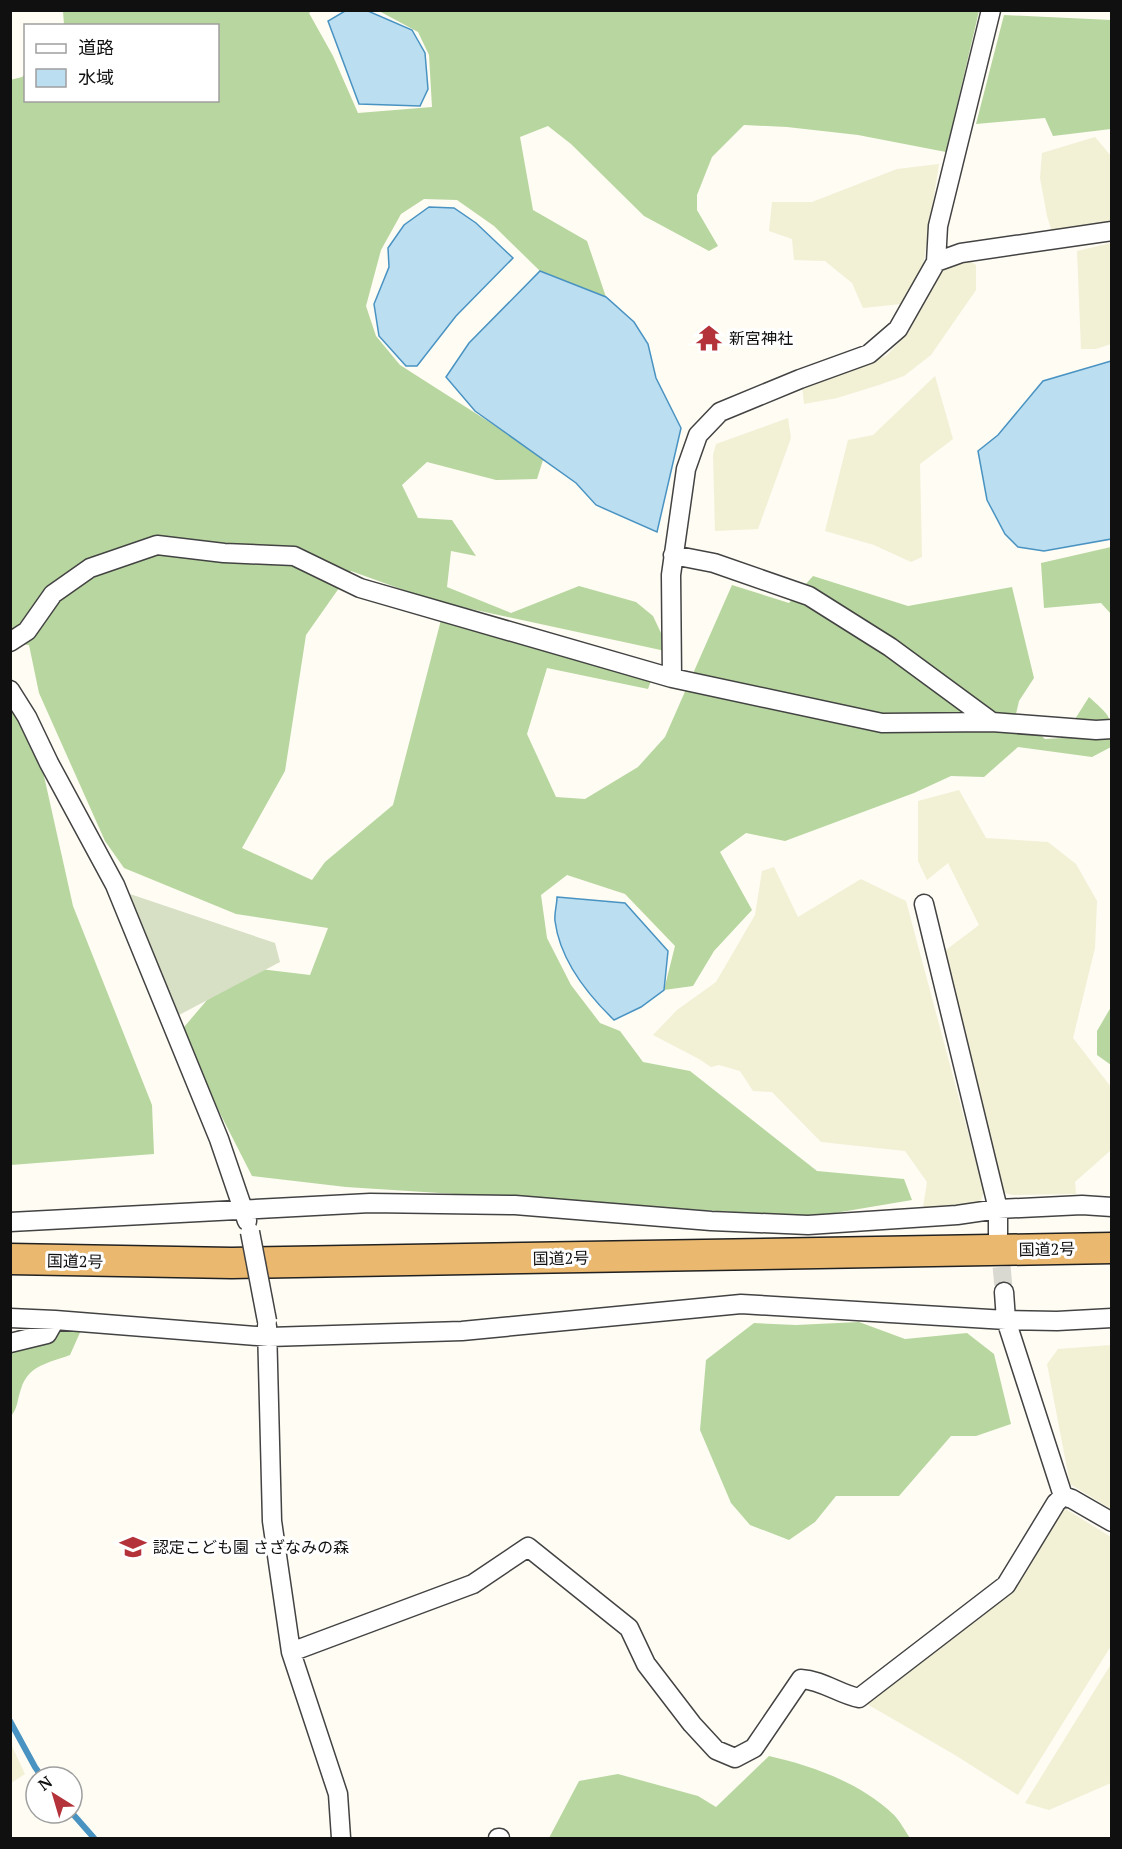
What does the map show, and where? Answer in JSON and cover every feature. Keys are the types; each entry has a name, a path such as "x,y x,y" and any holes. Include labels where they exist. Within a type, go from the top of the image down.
{"highway":[{"name":"国道2号","path":"10,1260 232,1263 1112,1248"}],"street":[{"path":"672,678 670,575 686,469 698,435 720,412 869,354 898,329 936,262 938,226 991,10"},
{"path":"936,262 961,253 1112,231"},
{"path":"10,642 27,631 53,594 90,568 157,545 224,554 294,556 360,588 672,678 882,723 992,722 1096,730 1112,729"},
{"path":"673,555 714,563 809,596 890,646 992,722"},
{"path":"10,690 27,717 49,764 115,885 219,1139 245,1211 268,1329 272,1521 291,1652 338,1794 341,1839"},
{"path":"924,904 998,1209 998,1236"},
{"path":"10,1222 370,1203 515,1205 711,1221 808,1225 957,1215 998,1209 1082,1205 1112,1207"},
{"path":"1004,1292 1006,1320 1063,1496"},
{"path":"10,1318 268,1329 462,1331 741,1305 1006,1320 1057,1321 1112,1318"},
{"path":"10,1343 47,1334 56,1320"},
{"path":"291,1652 473,1584 528,1547 629,1628 646,1664 692,1724 716,1750 735,1758 754,1749 801,1679 814,1680 846,1695 859,1698 1006,1585 1056,1503 1063,1496"},
{"path":"1063,1496 1112,1522"}],"shaded area":[{"path":"1095,137 1111,156 1111,222 1052,232 1040,178 1042,153"},
{"path":"939,164 922,273 901,304 863,308 852,283 825,261 794,260 792,239 769,231 772,202 812,202 897,169"},
{"path":"1111,243 1111,344 1096,349 1081,349 1077,251"},
{"path":"967,259 976,265 976,290 931,355 904,376 837,398 804,404 802,384 886,356 909,332 936,270"},
{"path":"935,376 953,439 920,464 922,557 911,562 874,545 825,531 848,440 873,435"},
{"path":"788,418 791,438 758,529 715,531 713,455 716,444"},
{"path":"959,790 986,838 1048,842 1076,864 1097,901 1095,948 1073,1038 1111,1087 1111,1150 1075,1182 1076,1194 1013,1195 1000,1192 942,953 979,925 948,863 927,880 918,861 918,801"},
{"path":"774,867 798,917 861,879 906,901 984,1192 981,1200 969,1206 923,1208 927,1182 905,1151 821,1142 772,1092 753,1091 740,1071 719,1065 711,1067 653,1035 677,1010 716,982 755,915 762,871"},
{"path":"1112,1345 1111,1509 1070,1484 1047,1364 1058,1349"},
{"path":"1056,1503 1111,1537 1111,1646 1018,1795 867,1704 1006,1585"},
{"path":"1111,1664 1111,1783 1049,1810 1025,1803"},
{"path":"11,1744 24,1775 10,1783"}],"green space":[{"path":"63,11 312,11 309,13 333,56 358,113 432,107 429,55 418,32 379,11 979,11 946,152 858,135 744,125 712,157 697,195 697,210 718,246 709,251 644,216 571,144 548,126 520,137 533,210 587,241 606,297 540,271 494,226 457,200 424,199 401,214 381,250 366,306 376,336 400,365 544,457 537,479 496,480 427,462 402,485 418,518 452,520 476,556 451,551 447,587 511,613 579,586 636,602 653,616 670,652 434,601 351,571 306,635 285,771 242,848 312,880 325,862 393,805 442,616 652,678 648,689 547,668 527,734 556,797 585,799 638,767 665,737 732,585 789,603 813,576 908,606 1012,587 1034,678 1019,701 1016,714 1045,739 1063,738 1089,697 1109,718 1111,747 1092,757 1018,747 984,777 951,776 914,793 785,841 746,833 720,852 752,910 714,951 693,986 664,990 675,946 625,894 567,875 541,895 547,938 571,985 600,1023 620,1031 643,1062 690,1071 817,1171 904,1179 912,1200 811,1217 346,1187 252,1176 179,1033 207,1000 260,969 310,975 328,928 236,914 124,868 105,841 39,693 29,645 11,643 10,80 24,75 24,102 219,102 219,24 64,24"},
{"path":"1004,15 1111,20 1111,129 1053,136 1045,118 976,124"},
{"path":"1111,547 1111,614 1101,603 1044,608 1041,563"},
{"path":"10,704 42,767 73,906 152,1105 154,1154 11,1165"},
{"path":"127,893 275,943 280,962 179,1015 128,904"},
{"path":"1111,1007 1111,1065 1097,1055 1097,1031"},
{"path":"859,1322 905,1339 967,1333 994,1354 1011,1424 976,1436 951,1436 899,1496 836,1496 815,1522 789,1540 750,1525 731,1503 700,1430 706,1360 754,1323 796,1325"},
{"path":"82,1328 70,1355 40,1366 24,1381 11,1416 10,1345 60,1331"},
{"path":"769,1756 802,1765 852,1785 894,1815 910,1838 549,1838 579,1781 618,1774 698,1796 716,1807"}],"water":[{"path":"345,11 368,11 412,30 425,53 428,89 420,106 359,104 328,21"},
{"path":"429,207 454,208 476,223 513,258 456,316 417,366 406,366 379,336 374,304 389,267 388,248 404,225"},
{"path":"540,271 606,297 634,322 648,344 656,378 681,428 657,532 596,505 576,483 475,411 446,377 469,343"},
{"path":"1111,361 1111,539 1044,551 1018,547 1005,534 987,500 978,451 998,435 1043,381"},
{"path":"557,897 625,903 668,951 664,990 641,1007 614,1020 584,987 568,962 555,921"}],"waterway":[{"path":"10,1721 34,1765"},
{"path":"83,1825 94,1838"}],"tunnel":[{"path":"999,1240 1004,1292"}],"place":[{"name":"新宮神社","path":"709,338"},
{"name":"認定こども園 さざなみの森","path":"133,1547"}]}
